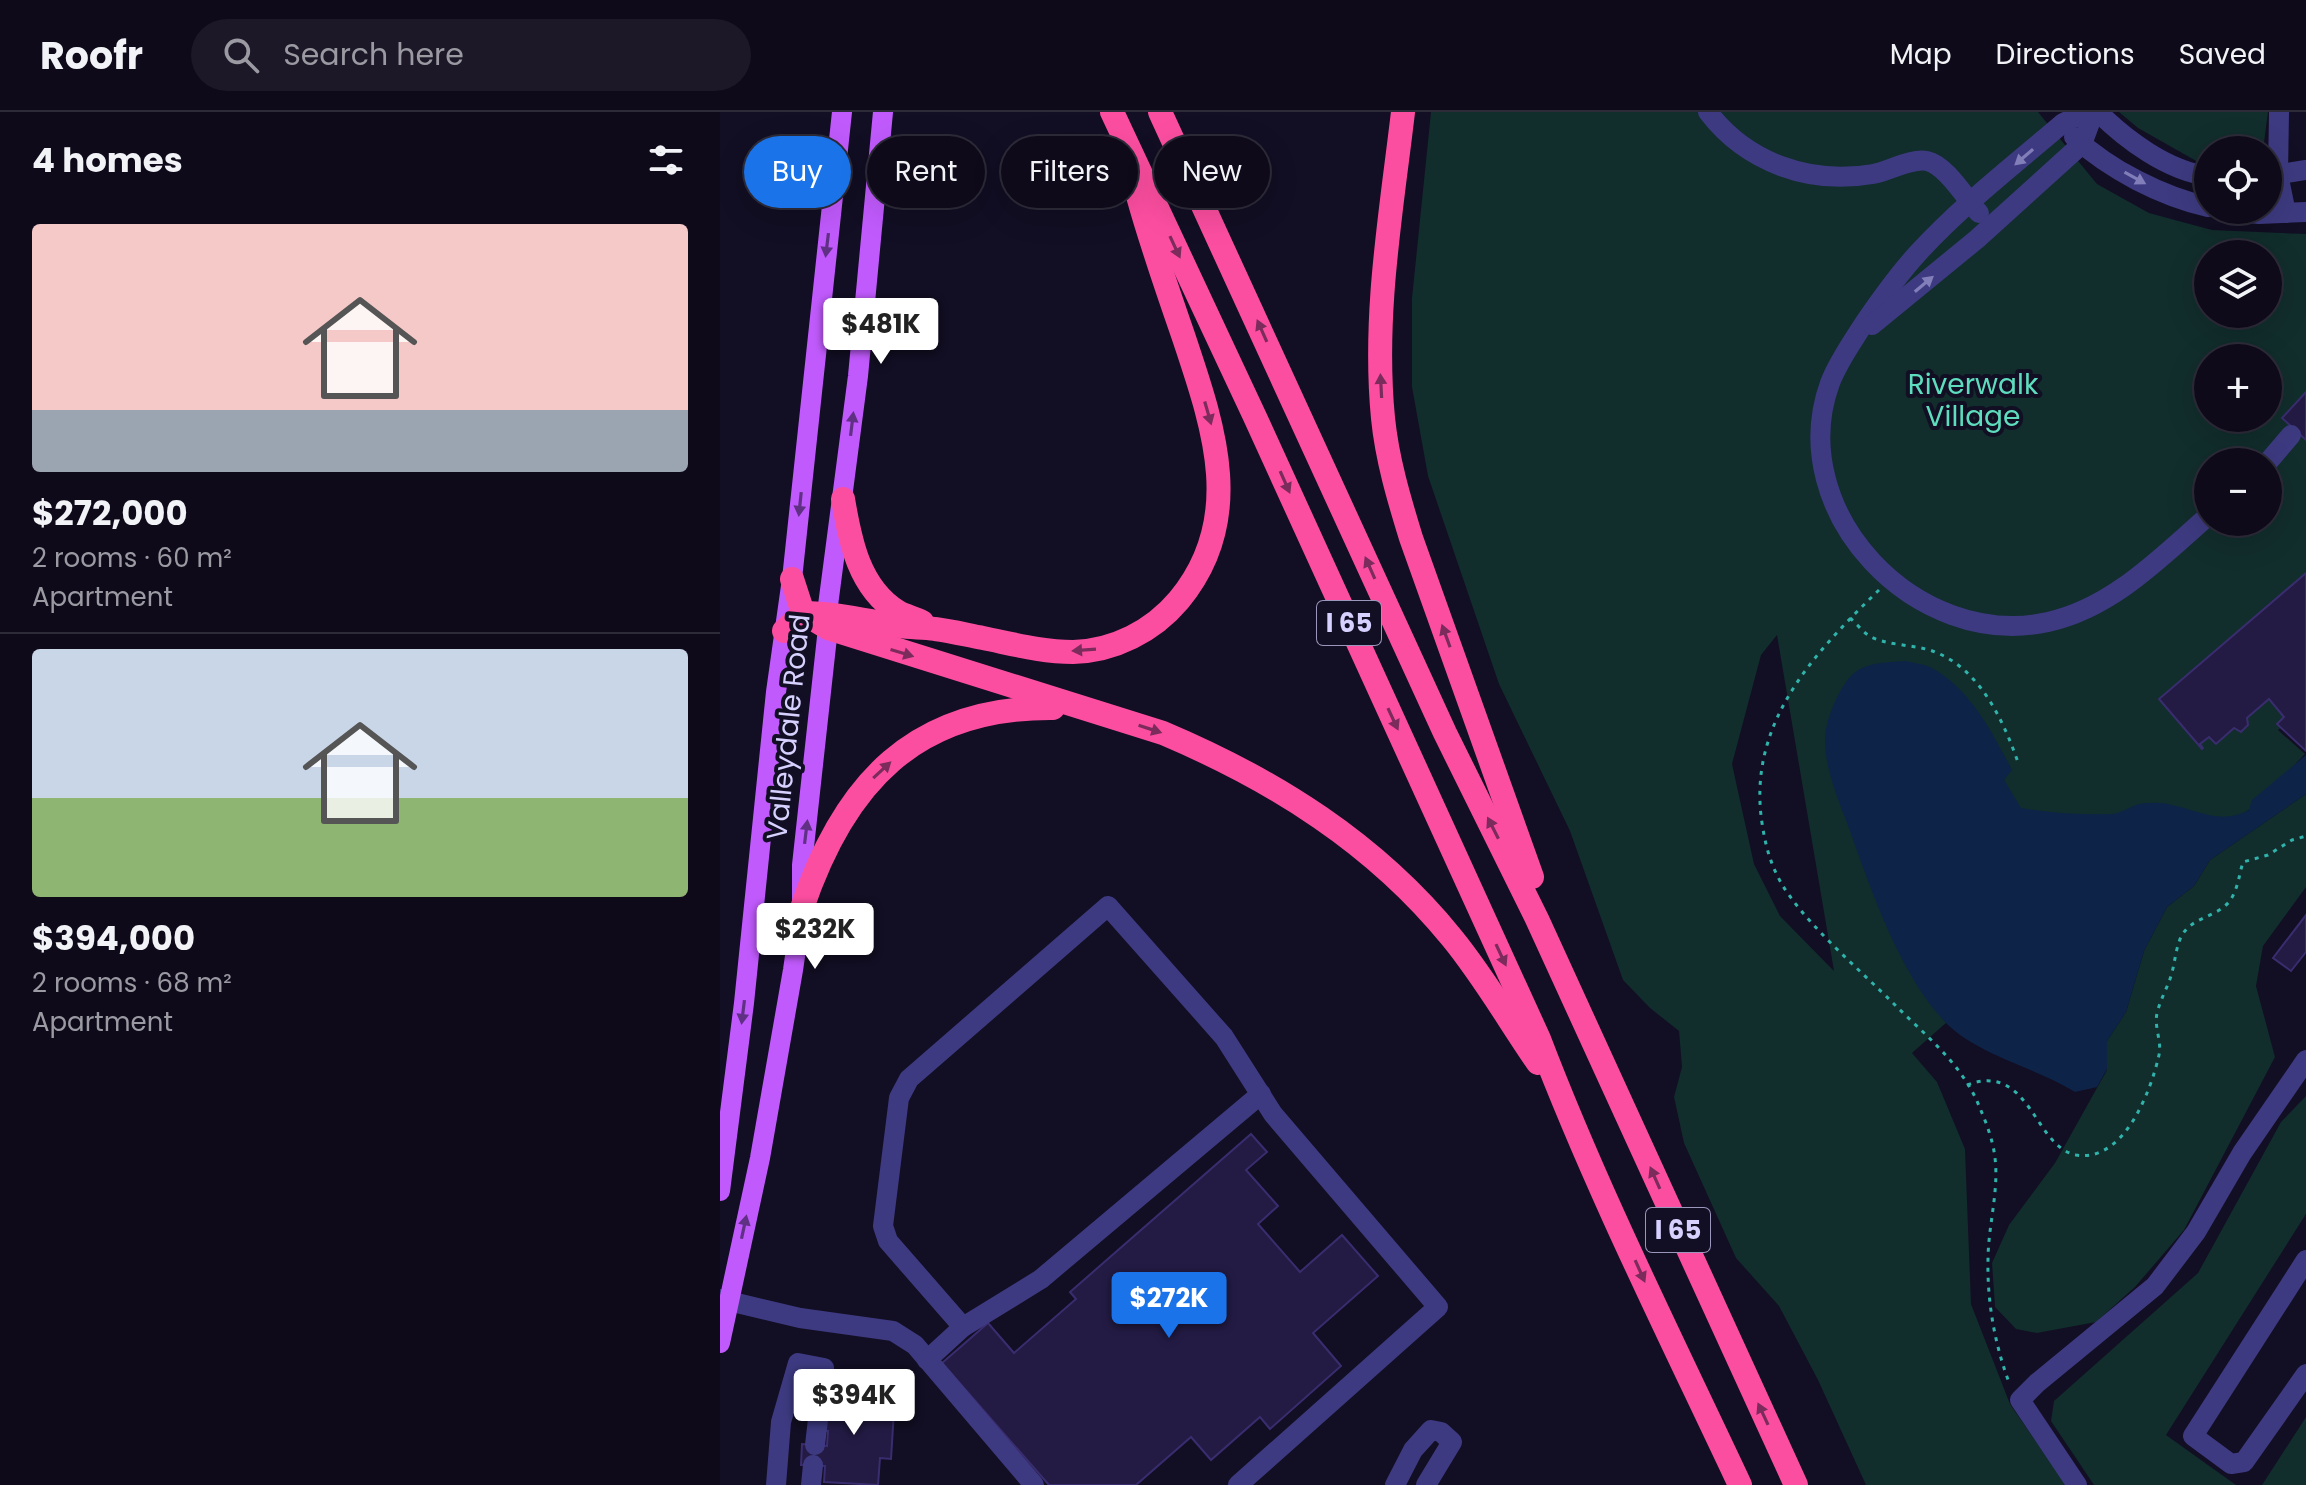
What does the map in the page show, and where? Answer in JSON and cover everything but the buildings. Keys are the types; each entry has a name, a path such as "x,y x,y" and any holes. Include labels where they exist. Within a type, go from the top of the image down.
{"highway":[{"name":"I 65","path":"1112,112 1123,136"},
{"name":"I 65","path":"1160,112 1445,733 1511,865 1796,1485"},
{"path":"1403,112 1381,311 1382,405 1390,459 1411,538 1531,874 1562,975"},
{"name":"I 65","path":"1138,168 1533,1025 1562,1098 1740,1485"},
{"path":"784,631 819,618 934,629 1042,650 1074,652 1101,649 1129,639 1170,611 1200,571 1211,545 1219,493 1214,432 1138,196"},
{"path":"843,499 854,553 863,573 884,600 898,612 934,629"},
{"path":"792,579 819,618 1073,706 1163,733 1274,786 1344,833 1404,886 1455,941 1562,1098"},
{"path":"802,908 833,831 858,795 899,754 926,736 989,712 1073,706"}],"main road":[{"name":"Valleydale Road","path":"720,1191 792,579 842,112"},
{"name":"Valleydale Road","path":"720,1343 723,1304 760,1158 802,908 802,865 819,618 843,499 883,112"}],"street":[{"path":"1708,112 1736,141 1779,166 1809,175 1851,177 1926,161 1944,172 1992,226"},
{"path":"2087,112 2058,117 1909,264 1844,353 1831,379 1820,427 1823,471 1843,523 1862,550 1890,579 1920,601 1958,618 1986,624 2016,626 2045,623 2088,609 2114,595 2194,528"},
{"path":"1844,353 1880,317 1918,290 2082,144 2096,112 2116,130 2148,151 2194,172"},
{"path":"2277,136 2279,112"},
{"path":"2058,117 2082,144 2150,186 2194,202"},
{"path":"2282,174 2306,170"},
{"path":"2282,189 2296,212"},
{"path":"2280,448 2291,435"},
{"path":"963,1327 888,1241 883,1226 899,1098 909,1079 1108,906 1224,1037 1273,1114 1438,1307 1238,1485"},
{"path":"2077,1485 2020,1400 2155,1286 2196,1232 2242,1153 2306,1060"},
{"path":"921,1352 1041,1279 1261,1094"},
{"path":"2305,1377 2244,1462 2231,1464 2193,1436 2306,1260"},
{"path":"723,1304 893,1331 921,1352 1034,1485"},
{"path":"776,1485 781,1422 798,1363 824,1368 813,1465"},
{"path":"1395,1485 1413,1450 1431,1430 1441,1432 1452,1442 1426,1485"}],"path":[{"path":"1890,579 1850,618 1795,685 1780,710 1759,772 1758,794 1766,850 1790,897 1949,1060 1978,1102 1995,1157 1988,1263 1991,1309 2004,1368 2020,1400"},
{"path":"1850,618 1868,635 1934,651 1963,668 1995,709 2010,737 2019,765"},
{"path":"1967,1085 1981,1080 1994,1080 2006,1085 2068,1152 2080,1156 2098,1152 2115,1142 2125,1134 2141,1111 2159,1055 2155,1028 2158,1010 2185,930 2197,921 2214,915 2230,900 2243,862 2268,855 2292,840 2306,836"}],"green space":[{"name":"Riverwalk Village","path":"1431,112 2038,112 2097,184 2149,213 2212,230 2306,234 2306,705 2278,730 2305,754 2262,799 2243,814 2224,818 2187,810 1912,1053 1937,1082 1965,1149 1971,1304 2010,1404 2066,1485 1866,1485 1818,1380 1779,1306 1736,1258 1684,1143 1674,1097 1682,1067 1679,1031 1650,1008 1623,980 1570,831 1499,684 1428,476 1412,387 1412,298","holes":["1777,635 1834,971 1780,916 1754,864 1732,764 1761,655"]},
{"path":"2119,112 2268,112 2265,136 2194,136 2194,160 2138,128"},
{"path":"2306,794 2306,887 2263,946 2256,986 2275,1057 2184,1230 2135,1287 2096,1322 2037,1333 2016,1329 1995,1307 1992,1263 2009,1225 2055,1163 2107,1070 2107,1041 2126,1012 2144,951 2167,907 2194,886 2210,860"},
{"path":"2306,1096 2306,1214 2166,1435 2236,1485 2094,1485 2051,1421 2054,1401 2198,1273 2281,1122"},
{"path":"2306,1417 2306,1485 2262,1485"}],"water":[{"path":"1906,661 1930,667 1968,699 1988,726 2012,770 2004,780 2021,808 2113,814 2140,804 2159,803 2220,817 2229,816 2249,810 2252,800 2306,755 2306,794 2210,860 2194,886 2167,907 2144,951 2126,1012 2107,1041 2107,1069 2097,1087 2075,1092 1960,1035 1930,1004 1889,931 1833,785 1825,740 1832,708 1840,691 1855,672 1868,666"}]}
